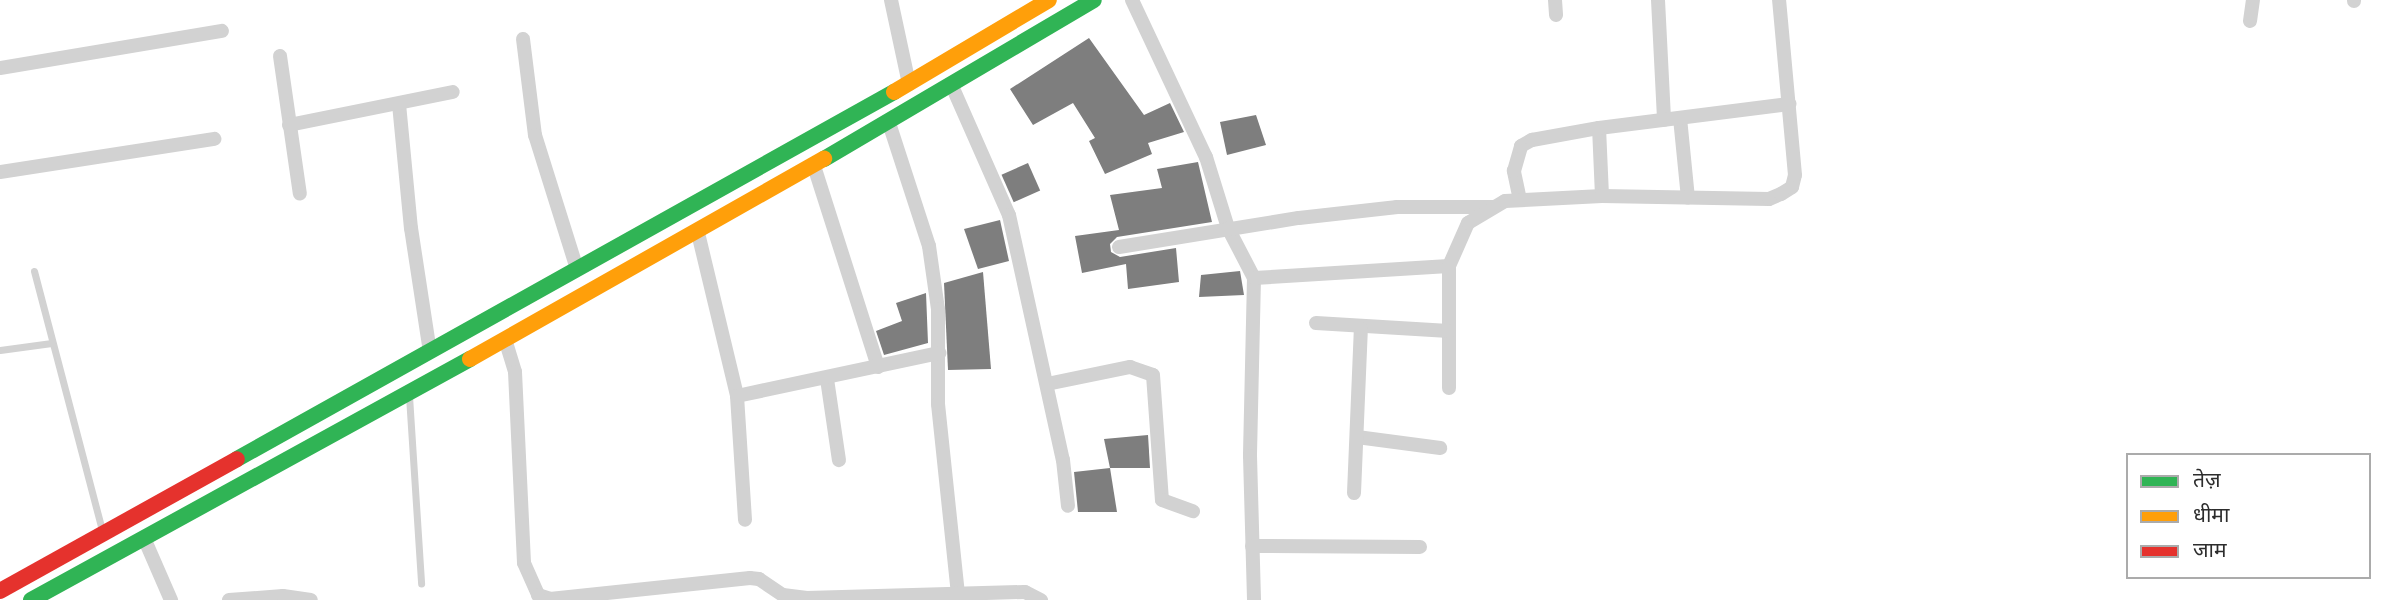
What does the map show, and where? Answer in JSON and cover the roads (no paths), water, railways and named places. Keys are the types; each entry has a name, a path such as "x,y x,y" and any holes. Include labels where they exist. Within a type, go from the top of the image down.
{"main road":[{"path":"0,590 909,84 1049,0"},
{"path":"32,600 698,233 889,124 1094,0"}],"street":[{"path":"891,0 909,84"},
{"path":"1132,0 1217,183 1228,228 1254,278 1251,546 1254,600"},
{"path":"1658,0 1664,120"},
{"path":"1119,247 1228,228 1397,207 1494,207 1520,200 1602,196 1769,199 1792,187 1789,104 1779,0"},
{"path":"2250,21 2253,0"},
{"path":"0,68 222,31"},
{"path":"523,39 535,135 577,269"},
{"path":"280,55 300,194"},
{"path":"952,86 1009,215 1046,384 1068,506"},
{"path":"289,125 453,92"},
{"path":"399,104 411,228 430,352"},
{"path":"1520,200 1514,171 1521,146 1599,128 1789,104"},
{"path":"1680,118 1688,198"},
{"path":"889,124 929,246 939,353 938,404 958,594"},
{"path":"1599,128 1602,196"},
{"path":"0,172 214,139"},
{"path":"814,166 878,367"},
{"path":"1449,388 1449,266 1468,223 1494,207"},
{"path":"698,233 737,396 745,520"},
{"path":"1254,278 1449,266"},
{"path":"1315,323 1361,328 1449,331"},
{"path":"1354,493 1361,328"},
{"path":"505,339 515,372 524,563 537,595 550,599 750,578 760,579 783,595 830,599 918,598 1025,592 1041,600"},
{"path":"737,396 827,379 939,353"},
{"path":"1046,384 1130,367 1153,375 1162,500 1194,511"},
{"path":"827,379 839,460"},
{"path":"1357,437 1440,448"},
{"path":"144,538 171,600"},
{"path":"1251,546 1420,547"},
{"path":"229,600 283,596 311,600"}],"lane":[{"path":"33,271 102,532"},
{"path":"0,350 52,343"},
{"path":"409,392 421,584"}]}
